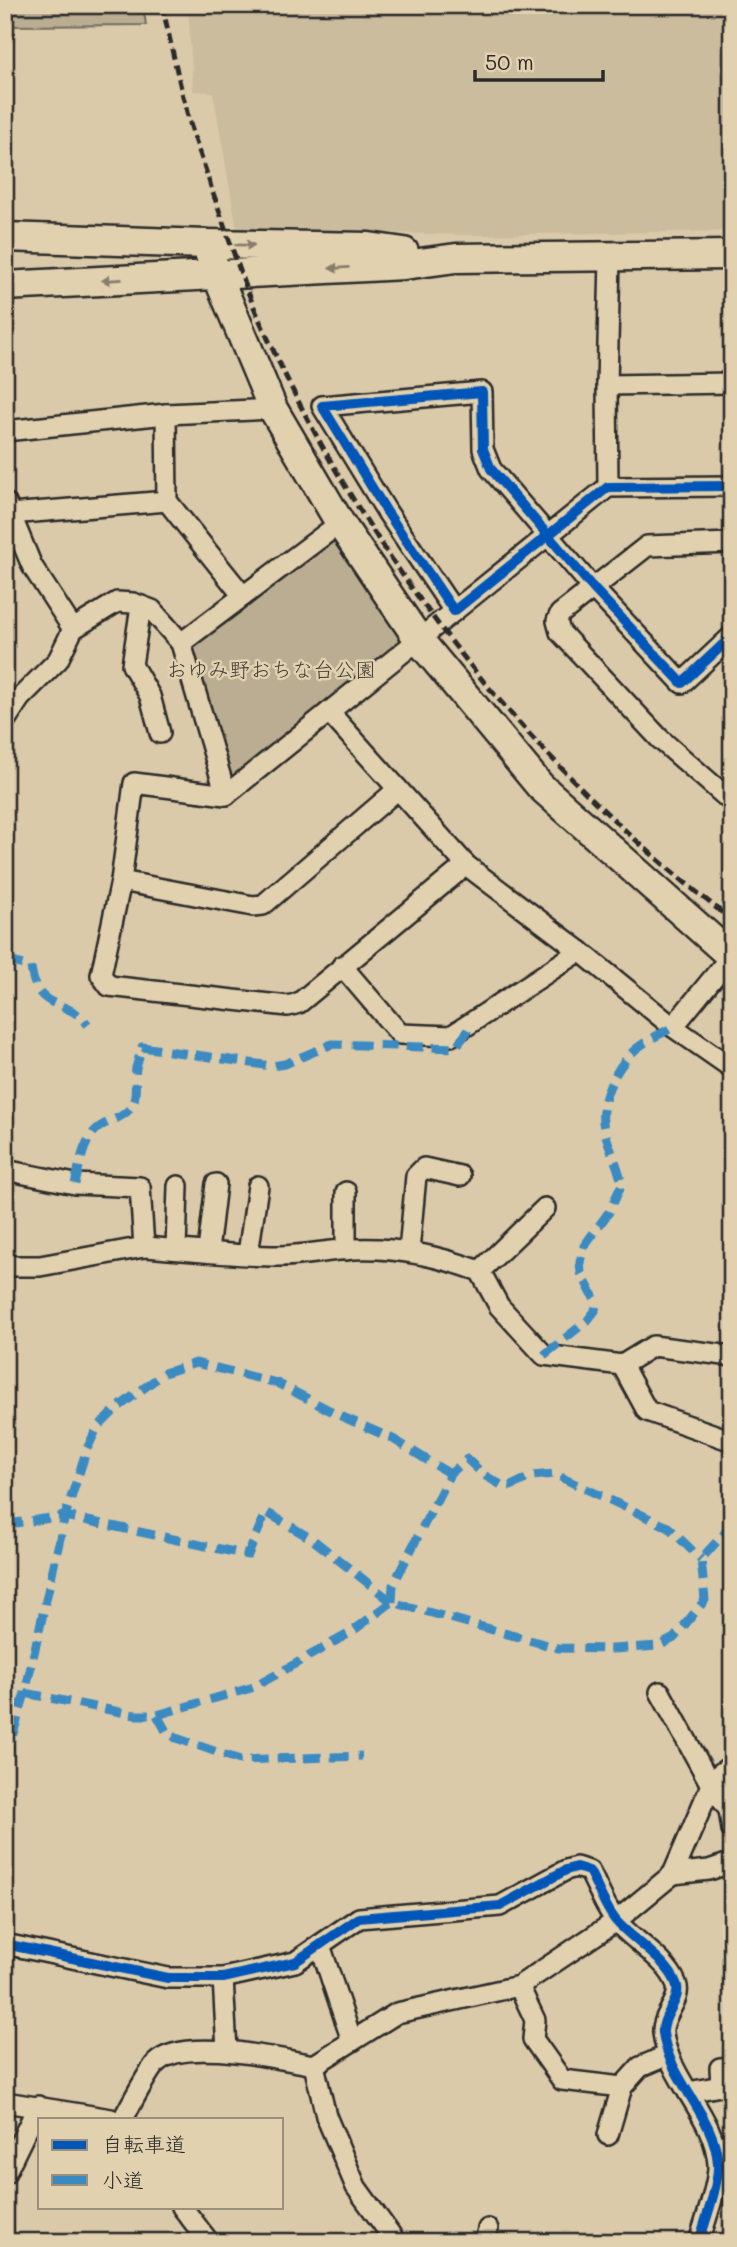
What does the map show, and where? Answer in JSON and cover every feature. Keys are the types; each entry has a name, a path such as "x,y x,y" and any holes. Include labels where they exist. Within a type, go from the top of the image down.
{"street":[{"path":"5,236 369,247 456,258 732,255"},
{"path":"206,244 274,409 340,523 419,640 540,786 731,956 673,1027"},
{"path":"5,286 404,265 456,258"},
{"path":"608,487 610,258"},
{"path":"607,385 732,383"},
{"path":"454,611 387,512 322,406 482,392 483,449 491,470 593,588 682,683 732,636"},
{"path":"5,431 166,414 274,409"},
{"path":"166,414 167,501 243,596"},
{"path":"466,865 299,1003 288,1006 109,986 101,975 121,881 134,783 226,795 608,487 732,486"},
{"path":"73,629 32,566 7,508 167,501"},
{"path":"181,643 340,523"},
{"path":"732,543 647,546 560,614 557,621 560,632 660,739 732,802"},
{"path":"5,721 20,698 58,660 73,629 117,602 133,603 152,610 181,643 226,795"},
{"path":"141,606 132,665 150,696 160,733"},
{"path":"329,712 466,865 580,951 673,1027 732,1068"},
{"path":"121,881 253,906 263,905 398,789"},
{"path":"342,966 400,1034 451,1036 580,951"},
{"path":"409,1251 416,1176 424,1168 460,1176"},
{"path":"5,1170 75,1184 140,1187 144,1247"},
{"path":"208,1251 216,1184"},
{"path":"176,1249 178,1186"},
{"path":"248,1254 258,1186"},
{"path":"346,1192 346,1250"},
{"path":"480,1271 545,1208"},
{"path":"5,1266 40,1266 144,1247 278,1256 346,1250 409,1251 442,1258 480,1271 499,1306 544,1355 622,1365 653,1346 732,1356"},
{"path":"622,1365 647,1411 732,1441"},
{"path":"660,1692 711,1785 729,1810 732,1830"},
{"path":"123,2118 156,2063 180,2051 227,2051 314,2065 397,2013 519,1986 616,1921 673,1874 714,1778 732,1765"},
{"path":"673,1874 709,1870 732,1860"},
{"path":"5,1944 168,1978 223,1978 295,1962 359,1918 500,1906 566,1870 576,1867 589,1871 616,1921 670,1972 678,1986 676,1998 662,2029 668,2055 712,2134 718,2163 725,2177 699,2242"},
{"path":"320,1945 352,2041"},
{"path":"223,1978 227,2051"},
{"path":"519,1986 535,2020 533,2039 562,2080 622,2087"},
{"path":"608,2135 622,2087 640,2067 668,2055"},
{"path":"314,2065 326,2116 356,2187 396,2242"},
{"path":"688,2091 721,2087 720,2068 732,2067"},
{"path":"5,2102 105,2118"},
{"path":"5,2174 38,2106"},
{"path":"712,2134 732,2140"},
{"path":"183,2208 209,2242"}],"shaded area":[{"path":"188,5 732,5 732,231 466,235 237,229 213,92 193,91"}],"green space":[{"path":"5,5 143,5 146,25 5,26"},
{"name":"おゆみ野おちな台公園","path":"334,535 409,641 230,787 189,646"}],"railway":[{"path":"162,5 191,128 248,292 296,396 343,482 396,565 454,644 517,720 584,791 656,858 732,920"}],"marked path":[{"path":"5,960 31,967 39,992 46,999 80,1016 88,1025"},
{"path":"75,1184 83,1152 90,1137 132,1105 135,1097 136,1068 142,1047 271,1066 285,1064 332,1044 455,1048 472,1022"},
{"path":"544,1355 587,1321 595,1311 596,1302 581,1273 580,1262 584,1246 609,1212 622,1184 603,1122 607,1092 629,1055 673,1027"},
{"path":"5,1761 25,1693 65,1516 87,1449 97,1428 116,1409 164,1373 196,1363 277,1383 393,1439 450,1474"},
{"path":"392,1602 393,1585 450,1474 467,1459 484,1475 501,1485 511,1486 532,1476 554,1474 668,1527 701,1559"},
{"path":"5,1527 15,1523 65,1516 248,1555 266,1512 312,1539 392,1602"},
{"path":"25,1693 135,1715 157,1715 254,1687 350,1633 392,1602 558,1648 659,1646 674,1638 705,1600 701,1559 732,1525"},
{"path":"157,1715 166,1731 176,1738 240,1760 362,1756"}],"cycle path":[{"path":"732,486 608,487 454,611 387,512 322,406 482,392 483,449 491,469 593,588 682,683 732,636"},
{"path":"5,1944 168,1978 223,1978 295,1962 359,1918 500,1906 566,1870 576,1867 589,1871 617,1922 665,1966 676,1983 677,1995 665,2020 663,2033 674,2067 709,2130 718,2164 714,2192 699,2242"}]}
